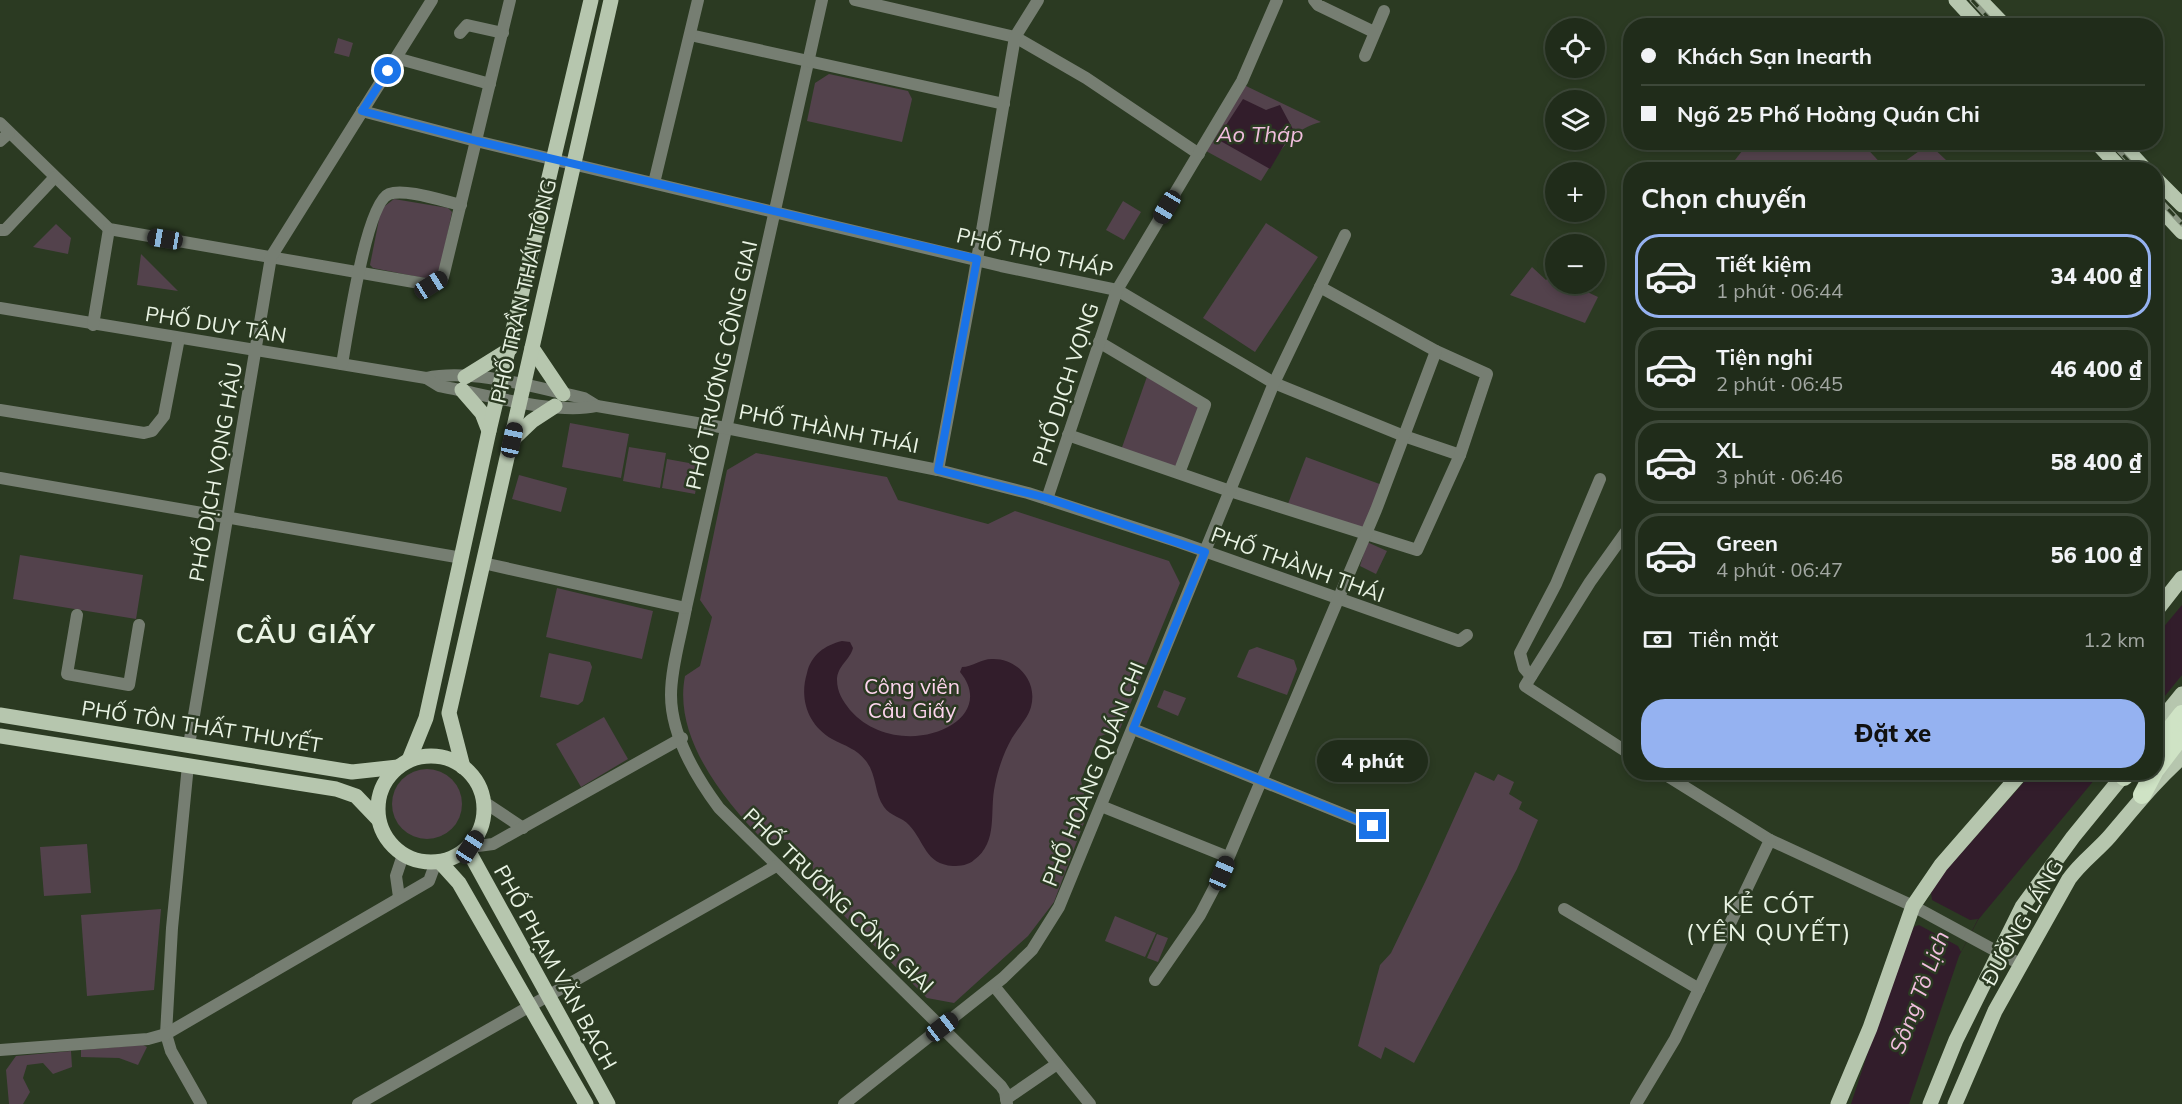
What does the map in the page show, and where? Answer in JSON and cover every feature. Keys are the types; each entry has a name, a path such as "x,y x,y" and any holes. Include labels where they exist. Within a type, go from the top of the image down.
{"highway":[{"path":"2163,738 2182,714"},
{"path":"2163,760 2182,735"},
{"path":"2142,795 2150,780"}],"main road":[{"name":"PHỐ TRẦN THÁI TÔNG","path":"403,764 426,718 489,431 591,0"},
{"name":"PHỐ TRẦN THÁI TÔNG","path":"463,766 449,720 611,0"},
{"path":"1956,0 1973,18"},
{"path":"1980,0 1997,18"},
{"path":"2103,150 2115,162"},
{"path":"2127,150 2139,162"},
{"path":"2163,186 2182,205"},
{"path":"2163,212 2182,232"},
{"path":"512,440 559,400 532,348"},
{"path":"489,431 482,413 464,384 510,349"},
{"path":"2163,601 2182,578"},
{"path":"2163,717 2182,694"},
{"name":"PHỐ TÔN THẤT THUYẾT","path":"0,715 351,772 403,764"},
{"path":"426,718 449,720"},
{"name":"PHỐ TÔN THẤT THUYẾT","path":"0,736 344,791 356,796 378,819"},
{"path":"158,761 160,741"},
{"path":"418,757 441,757 463,766 477,782 484,802 482,825 469,848 438,862 417,860 403,855 387,840 378,819 379,796 383,785 403,764 418,757"},
{"name":"ĐƯỜNG LÁNG","path":"2163,775 2182,757"},
{"path":"1838,1104 1917,909 1941,865 2015,780"},
{"name":"ĐƯỜNG LÁNG","path":"1930,1104 1946,1064 1998,953 2031,892 2121,780"},
{"name":"ĐƯỜNG LÁNG","path":"1955,1104 1966,1073 1995,1011 2078,866 2101,846 2142,795 2158,780"},
{"name":"PHỐ PHẠM VĂN BẠCH","path":"469,848 479,872 609,1104"},
{"name":"PHỐ PHẠM VĂN BẠCH","path":"438,862 459,883 586,1104"},
{"path":"459,883 479,872"},
{"path":"1946,1064 1966,1073"}],"street":[{"name":"PHỐ DỊCH VỌNG HẬU","path":"189,745 271,257 432,0"},
{"path":"0,123 5,137 55,177 109,229 431,285 443,277 510,0"},
{"path":"654,183 699,0"},
{"name":"PHỐ TRƯƠNG CÔNG GIAI","path":"822,0 686,608 671,693 672,711 698,777 719,808 1001,1086 1006,1102"},
{"path":"855,0 1015,37 1086,78 1199,154"},
{"path":"938,470 1015,37 1038,0"},
{"name":"PHỐ DỊCH VỌNG","path":"1047,498 1117,290 1257,52 1277,0"},
{"path":"1314,0 1318,5 1374,32"},
{"path":"1365,56 1384,11"},
{"path":"460,33 467,25 503,33"},
{"path":"690,36 1004,104"},
{"path":"396,58 490,84"},
{"name":"PHỐ THỌ THÁP","path":"362,111 477,141 775,212 1117,290 1274,383 1404,436 1460,455"},
{"path":"0,230 5,230 55,177"},
{"path":"342,364 372,216 386,194 399,192 461,205"},
{"path":"93,325 109,229"},
{"name":"PHỐ HOÀNG QUÁN CHI","path":"844,1104 994,986 1032,950 1050,923 1063,899 1274,383 1345,235"},
{"path":"1068,435 1230,491 1417,550 1460,455 1487,374 1436,351 1320,287"},
{"name":"PHỐ DUY TÂN","path":"0,308 426,378 440,375 497,397 521,401"},
{"path":"0,410 144,433 152,431 164,416 178,338"},
{"path":"1099,342 1206,405 1179,473"},
{"path":"1155,980 1200,915 1228,857 1364,534 1436,351"},
{"name":"PHỐ DUY TÂN","path":"464,384 502,381 524,385"},
{"name":"PHỐ THÀNH THÁI","path":"524,385 559,400"},
{"name":"PHỐ THÀNH THÁI","path":"521,401 584,398 597,406 726,428 938,470 1047,498 1336,599 1463,638"},
{"path":"0,478 462,558"},
{"path":"1600,479 1551,593 1525,638 1520,653 1528,681 1623,749"},
{"path":"1528,681 1590,582 1623,536"},
{"path":"483,563 686,608"},
{"path":"77,615 67,674 129,685 140,625"},
{"path":"1133,729 1373,826"},
{"path":"469,848 493,844 682,738"},
{"path":"188,765 172,928 166,1034 171,1051 201,1104"},
{"path":"1674,780 1770,840 1917,909 2020,964"},
{"path":"484,802 523,828"},
{"path":"1101,806 1228,857"},
{"path":"1636,1104 1669,1050 1770,840"},
{"path":"399,897 396,869 403,855"},
{"path":"0,1050 148,1039 166,1034 429,881 438,862"},
{"path":"358,1104 776,866"},
{"path":"1564,909 1699,989"},
{"path":"994,986 1090,1104"},
{"path":"1006,1102 1057,1064"}],"green space":[{"path":"338,38 353,43 349,57 334,53"},
{"path":"829,74 908,91 912,99 902,142 807,121 815,83"},
{"path":"1244,85 1321,122 1292,137 1261,181 1206,151"},
{"path":"1743,150 1868,150 1880,162 1733,162"},
{"path":"1921,150 1935,150 1946,160 1944,162 1904,162"},
{"path":"394,199 448,208 452,212 440,271 429,279 373,268 370,265 381,209"},
{"path":"1123,201 1141,212 1124,240 1106,230"},
{"path":"1266,223 1318,257 1255,352 1203,318"},
{"path":"56,224 71,238 68,254 33,247"},
{"path":"141,254 178,291 137,285"},
{"path":"1532,267 1545,279 1545,294 1592,294 1598,297 1585,323 1510,295"},
{"path":"1149,371 1203,401 1179,473 1120,453"},
{"path":"570,423 629,434 621,478 562,467"},
{"path":"629,447 666,453 660,488 623,481"},
{"name":"Công viên Cầu Giấy","path":"756,453 887,477 898,500 988,524 1015,511 1169,561 1180,583 1120,729 1098,737 1081,780 1088,812 1054,902 1028,936 954,1003 927,998 812,884 813,862 788,840 762,839 731,805 704,765 686,721 683,699 685,676 700,666 712,617 700,600 727,470"},
{"path":"1306,457 1385,486 1364,534 1286,509"},
{"path":"667,459 700,465 695,494 662,488"},
{"path":"519,475 567,488 561,512 512,499"},
{"path":"1367,542 1387,551 1376,574 1360,566"},
{"path":"20,555 143,575 136,619 13,599"},
{"path":"557,588 653,611 642,659 546,637"},
{"path":"1257,647 1294,660 1297,669 1287,695 1237,677 1249,650"},
{"path":"549,653 590,662 592,667 583,701 578,705 540,697"},
{"path":"1164,690 1186,698 1178,716 1157,707"},
{"path":"604,717 628,759 581,787 556,744"},
{"path":"420,769 434,769 447,775 456,784 462,797 460,817 452,829 434,839 420,839 407,833 398,824 392,811 392,797 398,784 407,775"},
{"path":"1475,772 1494,781 1498,774 1514,782 1509,794 1522,802 1519,809 1538,820 1517,869 1414,1063 1385,1047 1381,1059 1358,1046 1380,965 1391,953"},
{"path":"87,844 91,893 44,896 40,847"},
{"path":"161,909 154,990 87,996 81,915"},
{"path":"1115,916 1156,933 1145,957 1105,941"},
{"path":"1157,934 1168,938 1158,962 1147,958"},
{"path":"143,1045 147,1047 138,1065 119,1058 81,1057 81,1050"},
{"path":"71,1051 72,1067 53,1074 43,1063 27,1065 23,1078 30,1092 23,1104 9,1104 6,1070 16,1056"}],"water":[{"name":"Ao Tháp","path":"1243,99 1266,110 1280,105 1296,135 1287,140 1270,169 1217,139"},
{"path":"2182,605 2182,675 2163,698 2163,628"},
{"path":"842,641 850,642 853,648 841,667 837,680 843,700 850,710 870,726 893,735 917,736 939,731 957,721 968,708 970,691 960,672 962,667 992,659 1010,662 1024,673 1031,688 1030,711 1006,749 993,795 990,835 982,853 972,862 953,866 931,857 909,825 884,807 870,766 855,751 824,733 811,719 804,692 809,667 820,652"},
{"name":"Sông Tô Lịch","path":"2026,780 2094,780 1978,920 1959,956 1909,1104 1851,1104 1900,959 1940,877"}],"pier":[{"path":"1931,892 1932,900 1970,920 1978,919 1961,952 1958,946 1919,925 1913,927"}],"railway":[{"path":"1972,0 1989,18"},
{"path":"2118,150 2130,162"},
{"path":"2163,204 2182,224"}],"district":[{"name":"CẦU GIẤY","path":"306,633"},
{"name":"KẺ CÓT (YÊN QUYẾT)","path":"1769,918"}],"route":[{"path":"388,71 362,111 477,141 977,259 938,470 1047,498 1205,552 1133,729 1201,754 1373,826"}]}
